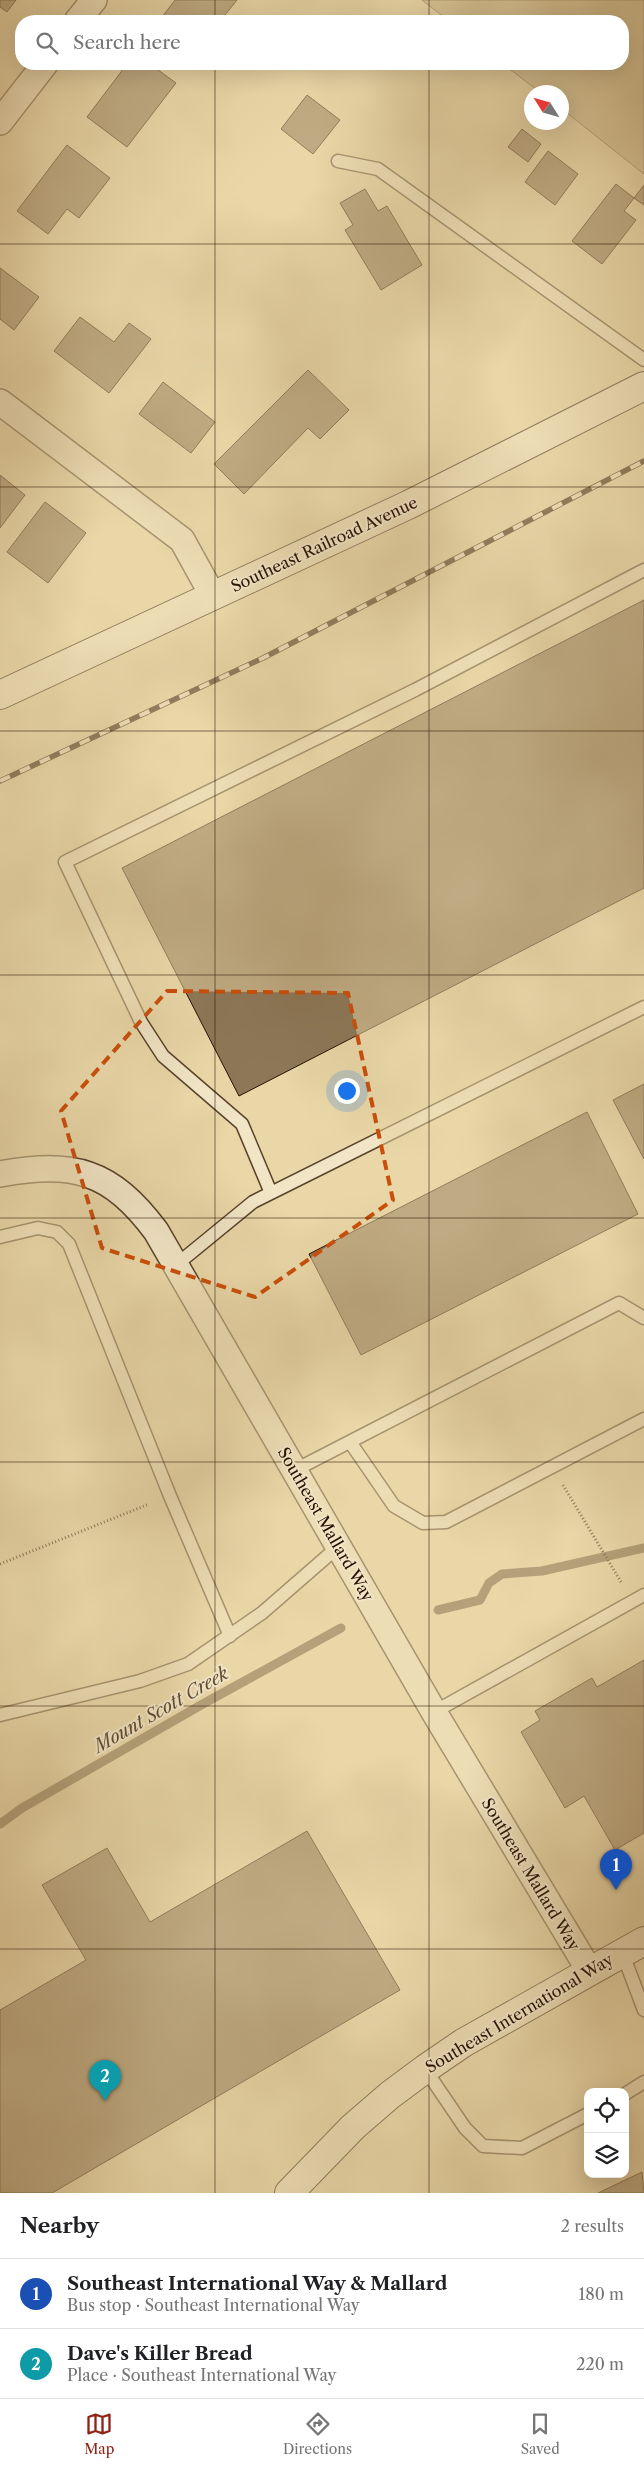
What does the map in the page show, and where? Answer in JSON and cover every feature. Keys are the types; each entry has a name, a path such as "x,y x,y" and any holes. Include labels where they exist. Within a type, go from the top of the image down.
{"street":[{"path":"82,15 94,0"},
{"path":"0,122 40,70"},
{"name":"Southeast Railroad Avenue","path":"0,695 408,505 644,386"},
{"path":"0,402 182,540 213,596"},
{"name":"Southeast Mallard Way","path":"0,1174 43,1168 76,1172 99,1178 118,1189 136,1205 156,1231 434,1712 589,1970"},
{"name":"Southeast International Way","path":"289,2193 353,2127 390,2095 425,2069 463,2043 589,1970 633,1947"}],"lane":[{"path":"338,161 378,169 644,360"},
{"path":"271,1193 242,1124 163,1056 141,1022 65,862 415,690 644,570"},
{"path":"176,1265 253,1202 644,1007"},
{"path":"0,1237 38,1228 56,1232 69,1244 170,1496 230,1636"},
{"path":"295,1470 619,1303 644,1318"},
{"path":"350,1442 394,1506 423,1523 446,1522 644,1419"},
{"path":"0,1716 140,1681 188,1664 262,1613 339,1546"},
{"path":"434,1712 638,1599"},
{"path":"633,1947 644,2010"},
{"path":"425,2069 465,2128 483,2146 522,2148 584,2116"},
{"path":"629,2092 644,2084"}],"path":[{"path":"552,1467 638,1599"},
{"path":"0,1564 170,1496"}],"highlighted area":[{"path":"167,991 348,993 393,1200 255,1297 102,1248 61,1111"}],"shaded area":[{"path":"422,0 644,0 644,174 569,115 569,85 531,85 511,70 629,70 629,15 441,15"}],"building":[{"path":"0,0 16,0 7,12 0,7"},
{"path":"175,0 237,0 225,15 164,15"},
{"path":"122,70 158,70 176,83 127,147 87,117"},
{"path":"307,95 340,120 313,154 281,129"},
{"path":"522,129 541,144 528,162 508,147"},
{"path":"67,145 110,178 79,218 67,209 48,234 17,211"},
{"path":"548,151 578,174 555,205 525,182"},
{"path":"616,184 634,198 624,211 636,220 602,264 572,241"},
{"path":"644,185 644,205 634,198"},
{"path":"365,189 378,211 387,206 422,265 381,290 345,230 353,225 340,203"},
{"path":"0,268 39,297 14,330 0,319"},
{"path":"80,317 114,342 129,323 151,339 109,393 54,351"},
{"path":"308,370 349,410 320,439 308,428 244,494 214,464"},
{"path":"163,382 215,422 191,453 139,414"},
{"path":"0,475 25,495 0,528"},
{"path":"45,502 86,533 48,583 7,552"},
{"path":"644,600 644,888 239,1096 122,868"},
{"path":"644,1084 644,1159 613,1100"},
{"path":"587,1112 638,1214 361,1355 309,1254"},
{"path":"644,1660 644,1833 615,1850 584,1796 565,1808 521,1732 540,1720 535,1711 592,1678 597,1687"},
{"path":"307,1831 400,1990 52,2193 0,2193 0,2010 86,1960 42,1885 107,1848 150,1922"},
{"path":"642,2172 644,2193 598,2193"}],"waterway":[{"name":"Mount Scott Creek","path":"438,1610 480,1600 489,1583 502,1574 542,1571 644,1548"},
{"name":"Mount Scott Creek","path":"0,1824 22,1808 201,1705 341,1628"}],"railway":[{"path":"0,781 263,658 644,461"}],"place":[{"name":"Southeast International Way & Mallard","path":"616,1890"},
{"name":"Dave's Killer Bread","path":"105,2101"}]}
